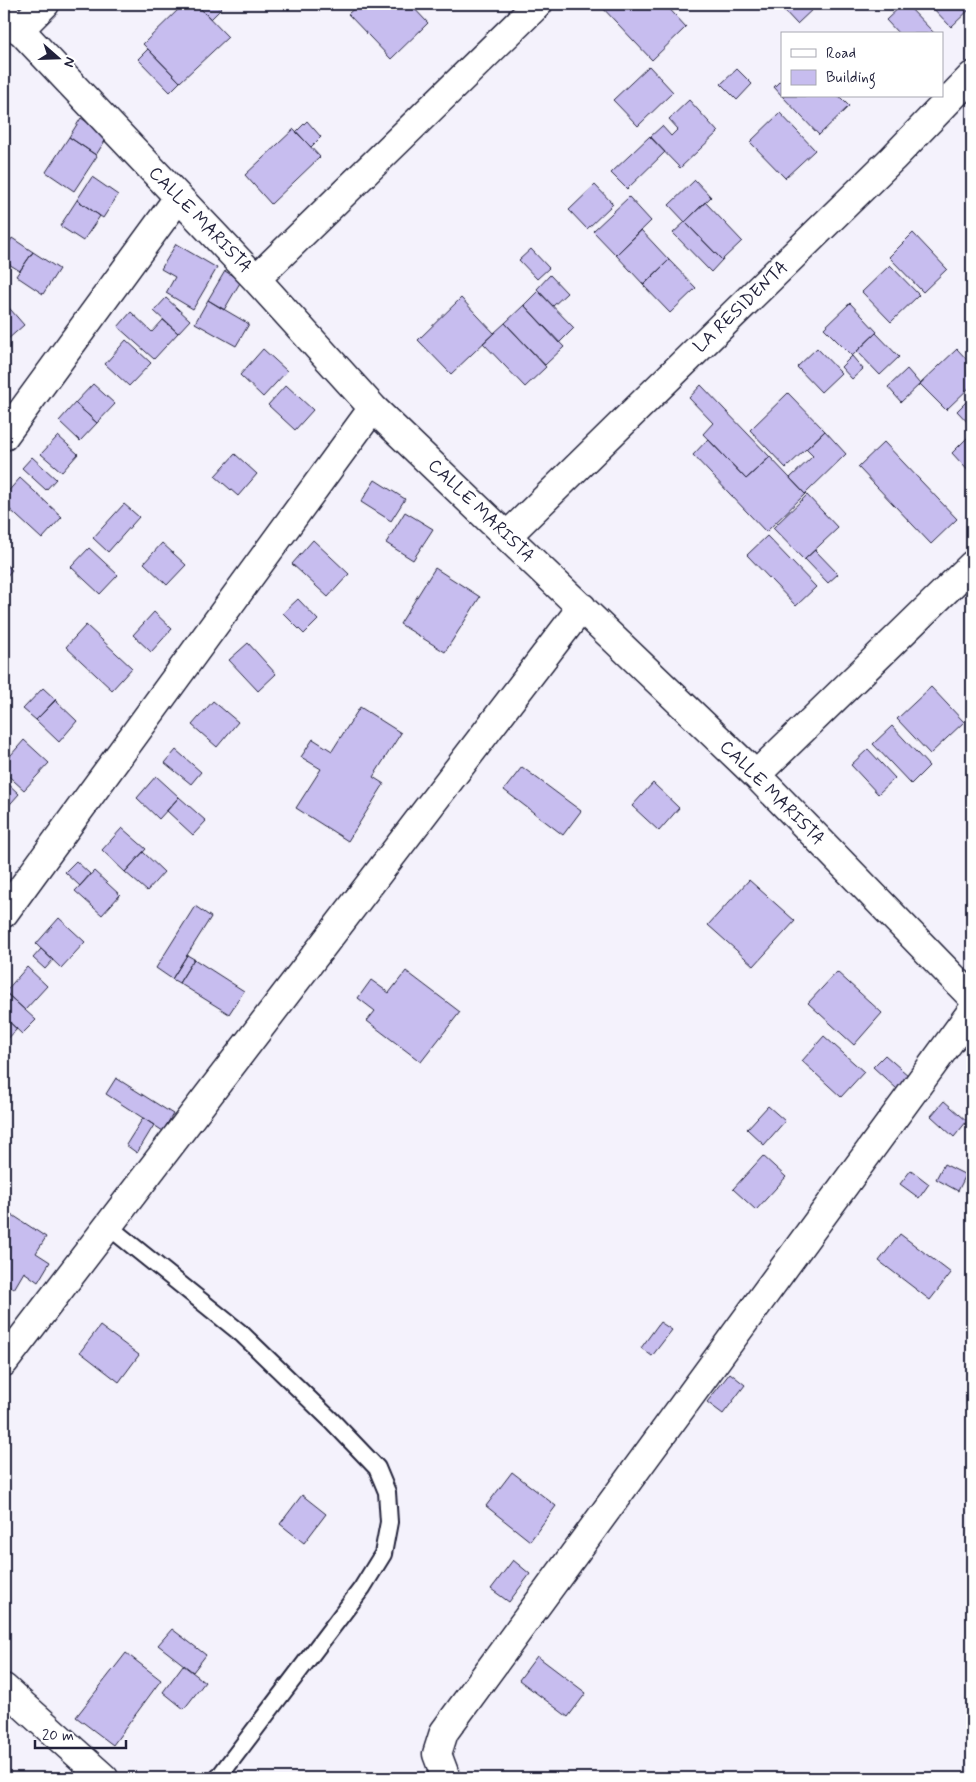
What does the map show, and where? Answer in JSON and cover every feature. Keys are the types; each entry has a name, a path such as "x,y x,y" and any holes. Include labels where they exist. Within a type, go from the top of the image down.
{"street":[{"path":"11,22 46,4"},
{"path":"256,279 538,4"},
{"name":"CALLE MARISTA","path":"11,22 256,279 374,408 756,776 972,997"},
{"name":"LA RESIDENTA","path":"507,536 893,158 972,76"},
{"path":"4,436 178,198"},
{"path":"4,913 374,408"},
{"path":"756,776 972,565"},
{"path":"4,1362 582,607"},
{"path":"446,1778 437,1754 444,1732 972,1011"},
{"path":"4,1688 104,1778"}],"lane":[{"path":"108,1226 242,1334 334,1422 378,1468 387,1492 389,1522 383,1554 379,1561 362,1588 218,1778"}],"building":[{"path":"184,4 196,4 228,37 180,82 143,44"},
{"path":"196,4 216,4 221,9 211,19"},
{"path":"359,4 369,4 371,6 373,4 410,4 428,23 391,59 348,14"},
{"path":"599,4 665,4 686,27 652,60"},
{"path":"787,4 812,4 815,7 797,24 782,8"},
{"path":"903,4 906,4 933,32 897,32 886,20"},
{"path":"929,4 972,4 972,7 951,27"},
{"path":"148,49 180,82 170,92 138,59"},
{"path":"649,66 673,92 638,126 613,100"},
{"path":"737,69 752,84 737,100 721,84"},
{"path":"781,80 781,95 774,87"},
{"path":"784,98 841,98 849,106 819,135"},
{"path":"689,100 718,132 680,168 650,137 662,126 671,136 678,129 669,119"},
{"path":"780,113 815,150 785,178 750,142"},
{"path":"81,118 108,136 96,155 69,137"},
{"path":"307,121 321,137 311,147 296,132"},
{"path":"294,129 320,157 271,204 245,175"},
{"path":"650,136 665,152 627,189 611,173"},
{"path":"69,137 97,156 74,191 46,172"},
{"path":"92,177 118,195 103,218 77,200"},
{"path":"695,180 711,197 685,222 669,205"},
{"path":"595,185 613,204 587,229 569,210"},
{"path":"629,197 651,221 616,255 593,231"},
{"path":"77,200 100,216 83,241 60,226"},
{"path":"705,202 742,241 722,260 685,222"},
{"path":"685,222 722,260 711,272 673,233"},
{"path":"641,230 669,260 644,285 616,255"},
{"path":"913,233 947,269 923,292 889,257"},
{"path":"12,238 33,252 20,271 4,261 4,252"},
{"path":"176,244 217,268 193,309 166,293 175,277 161,269"},
{"path":"531,249 549,268 537,279 519,260"},
{"path":"33,252 59,269 43,294 16,276"},
{"path":"669,260 696,288 670,313 643,285"},
{"path":"890,265 919,295 891,322 862,292"},
{"path":"225,271 241,281 224,310 208,300"},
{"path":"550,275 567,293 553,306 537,289"},
{"path":"538,291 574,328 559,343 524,305"},
{"path":"166,298 190,320 178,333 154,311"},
{"path":"461,298 494,333 451,374 418,340"},
{"path":"208,300 249,324 236,346 195,323"},
{"path":"4,302 24,325 7,340 4,337"},
{"path":"850,303 877,332 852,356 824,328"},
{"path":"524,305 564,347 545,365 505,323"},
{"path":"131,312 152,332 163,320 178,333 154,359 118,327"},
{"path":"505,323 546,367 525,387 483,343"},
{"path":"876,333 899,357 880,375 857,351"},
{"path":"972,337 972,350 966,343"},
{"path":"126,340 151,363 129,386 105,364"},
{"path":"817,348 841,373 821,392 797,367"},
{"path":"263,349 287,371 263,397 240,375"},
{"path":"957,349 972,365 972,385 946,410 920,384"},
{"path":"852,356 863,369 852,379 841,367"},
{"path":"907,369 920,384 901,402 888,387"},
{"path":"93,384 115,404 97,423 75,403"},
{"path":"286,385 313,410 295,430 268,405"},
{"path":"701,385 770,457 746,479 703,434 713,423 689,398"},
{"path":"788,393 825,431 786,468 750,430"},
{"path":"972,396 972,427 957,411"},
{"path":"75,403 97,423 80,441 59,421"},
{"path":"825,431 846,454 805,494 790,478 813,456 806,449"},
{"path":"972,433 972,475 952,453"},
{"path":"58,436 78,454 62,472 41,454"},
{"path":"708,439 746,479 770,457 805,494 766,532 693,455"},
{"path":"884,442 957,519 931,544 858,467"},
{"path":"235,454 257,474 238,496 215,476"},
{"path":"32,457 56,479 46,490 22,468"},
{"path":"20,478 62,517 42,539 4,504 4,496"},
{"path":"375,480 405,499 391,521 361,502"},
{"path":"807,495 838,528 804,560 773,528"},
{"path":"124,504 139,517 108,552 93,538"},
{"path":"405,512 433,529 413,560 386,543"},
{"path":"767,536 816,587 796,606 747,555"},
{"path":"313,540 349,574 328,597 292,564"},
{"path":"162,543 186,565 167,585 144,563"},
{"path":"89,548 118,575 100,594 71,567"},
{"path":"815,550 838,574 828,583 805,559"},
{"path":"4,563 12,570 4,579"},
{"path":"435,568 480,597 445,652 400,624"},
{"path":"298,599 318,620 304,634 283,613"},
{"path":"154,612 172,629 151,652 133,635"},
{"path":"86,625 132,668 112,690 66,647"},
{"path":"248,643 276,674 258,691 229,660"},
{"path":"931,687 964,722 930,754 897,719"},
{"path":"43,688 56,700 36,720 23,709"},
{"path":"55,700 77,721 59,742 36,720"},
{"path":"213,701 238,722 217,747 192,725"},
{"path":"360,707 401,733 373,777 384,784 348,841 296,808 321,769 301,757 313,739 332,751"},
{"path":"892,726 929,766 911,784 873,744"},
{"path":"24,740 49,763 24,790 4,772 4,763"},
{"path":"868,749 895,778 878,794 851,765"},
{"path":"176,750 201,772 191,784 165,763"},
{"path":"522,767 581,811 563,835 504,790"},
{"path":"156,776 179,797 159,819 137,798"},
{"path":"4,780 19,794 4,811"},
{"path":"653,783 679,808 659,831 632,806"},
{"path":"179,797 206,821 193,835 167,811"},
{"path":"122,828 146,849 125,872 102,850"},
{"path":"143,852 164,872 147,891 125,872"},
{"path":"76,861 90,874 80,886 65,872"},
{"path":"94,871 120,895 102,915 75,891"},
{"path":"749,880 795,921 754,966 708,925"},
{"path":"195,906 211,917 172,979 156,968"},
{"path":"59,918 85,942 61,968 36,944"},
{"path":"41,949 53,960 45,969 33,958"},
{"path":"187,955 194,959 179,983 172,979"},
{"path":"194,959 244,991 229,1014 179,983"},
{"path":"27,967 47,986 25,1010 5,992"},
{"path":"406,971 460,1012 421,1062 367,1021 375,1011 358,998 371,980 389,993"},
{"path":"837,972 882,1013 854,1045 808,1003"},
{"path":"5,992 36,1020 22,1034 4,1017"},
{"path":"4,1017 17,1029 4,1043"},
{"path":"824,1036 864,1072 841,1097 802,1061"},
{"path":"885,1055 909,1076 897,1089 873,1067"},
{"path":"116,1078 173,1114 163,1131 106,1094"},
{"path":"944,1101 967,1121 954,1137 931,1116"},
{"path":"768,1106 785,1121 764,1145 747,1129"},
{"path":"143,1118 154,1125 137,1153 126,1145"},
{"path":"763,1156 786,1177 756,1210 733,1189"},
{"path":"944,1164 966,1175 958,1191 936,1179"},
{"path":"911,1170 929,1184 919,1198 900,1184"},
{"path":"11,1214 46,1237 36,1253 50,1262 38,1282 24,1272 14,1289 4,1282 4,1226"},
{"path":"900,1234 951,1273 930,1300 879,1261"},
{"path":"660,1322 672,1330 652,1356 641,1348"},
{"path":"100,1326 139,1355 119,1382 80,1352"},
{"path":"730,1373 745,1385 723,1414 707,1402"},
{"path":"512,1472 556,1506 530,1541 486,1506"},
{"path":"302,1495 326,1514 304,1543 280,1524"},
{"path":"513,1560 530,1574 509,1602 491,1589"},
{"path":"172,1629 206,1655 193,1672 158,1645"},
{"path":"126,1653 161,1680 113,1745 76,1717"},
{"path":"537,1656 586,1693 568,1717 519,1680"},
{"path":"183,1665 205,1682 184,1709 163,1692"}]}
